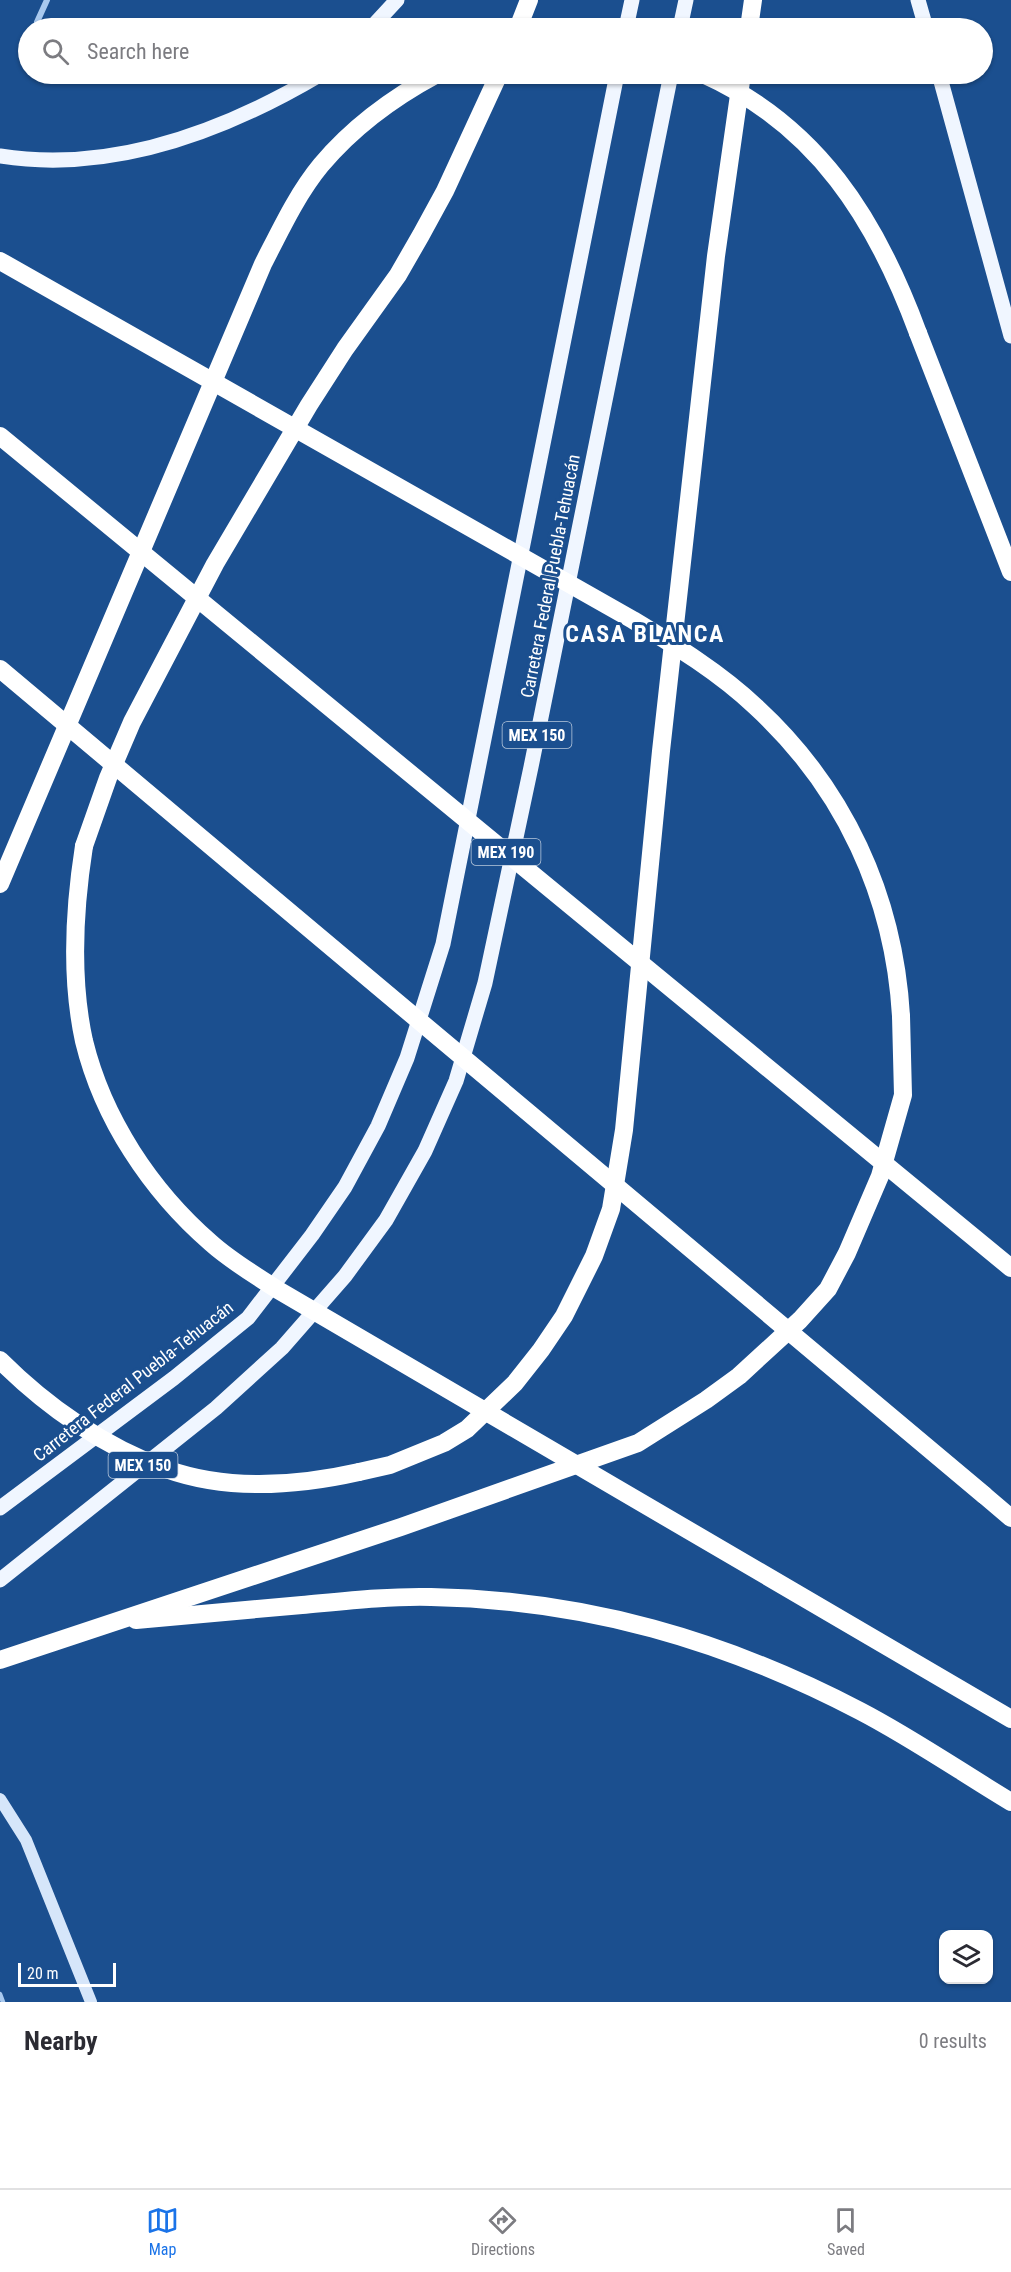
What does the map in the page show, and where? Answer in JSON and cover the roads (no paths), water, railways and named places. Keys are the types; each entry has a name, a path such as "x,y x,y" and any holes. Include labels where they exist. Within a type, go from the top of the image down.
{"highway":[{"path":"522,18 530,0"},
{"path":"750,18 753,0"},
{"path":"0,884 279,232 321,165 368,119 394,99 420,84"},
{"path":"494,84 422,235 398,275 345,349 309,405 215,564 132,722 108,778 84,846 77,894 75,942 77,992 84,1041 97,1080 135,1157 161,1192 186,1220 244,1269 1011,1719"},
{"path":"725,84 781,119 808,144 859,209 883,249 902,290 1011,572"},
{"path":"0,1359 39,1397 67,1416 130,1454 166,1470 200,1478 234,1482 298,1483 390,1465 444,1443 467,1429 515,1383 564,1316 594,1256 611,1209 624,1130 661,751 716,256 741,84"},
{"path":"0,261 633,620 706,667 755,706 785,735 812,767 837,805 857,844 885,914 896,961 901,1016 903,1095 880,1176 864,1216 828,1289 800,1320 739,1376 673,1423 638,1443 401,1527 0,1659"},
{"name":"MEX 190","path":"0,436 1011,1268"},
{"path":"0,669 1011,1518"},
{"path":"105,1623 370,1599 429,1597 488,1599 548,1605 605,1616 662,1629 717,1648 816,1689 863,1713 1011,1802"}],"main road":[{"path":"380,18 397,0"},
{"path":"628,18 632,0"},
{"path":"682,18 686,0"},
{"path":"918,0 923,18"},
{"path":"0,156 50,159 84,158 150,149 243,116 304,84"},
{"name":"Carretera Federal Puebla-Tehuacán","path":"0,1508 174,1378 248,1318 312,1235 345,1187 378,1126 407,1058 443,944 615,84"},
{"name":"Carretera Federal Puebla-Tehuacán","path":"0,1580 216,1408 282,1347 345,1276 386,1220 425,1151 452,1091 485,983 669,84"},
{"path":"942,84 1011,336"}],"street":[{"path":"39,18 47,0"},
{"path":"0,1799 26,1840 91,2002"}],"lane":[{"path":"0,1994 3,2002"}],"district":[{"name":"CASA BLANCA","path":"645,634"}]}
